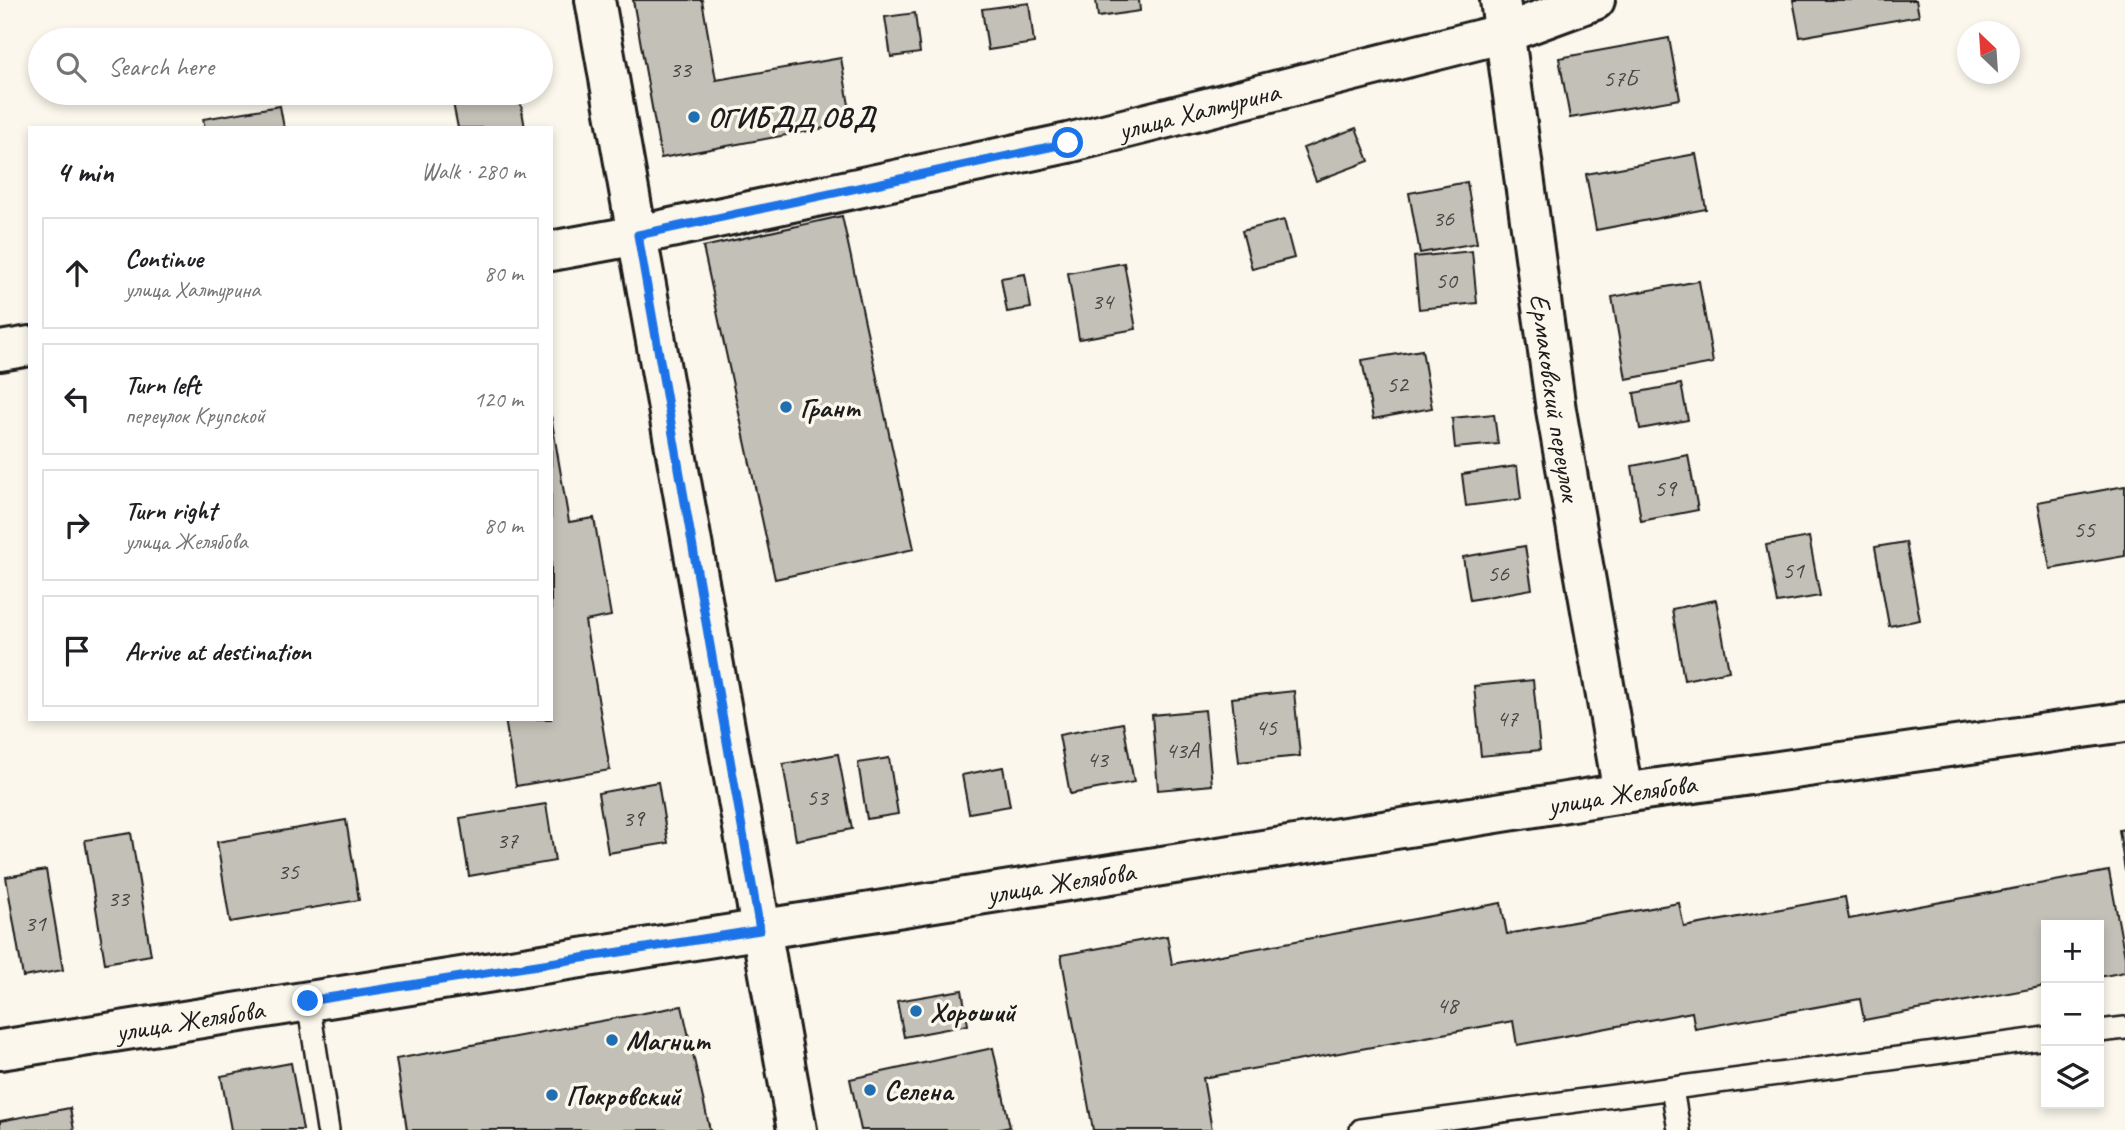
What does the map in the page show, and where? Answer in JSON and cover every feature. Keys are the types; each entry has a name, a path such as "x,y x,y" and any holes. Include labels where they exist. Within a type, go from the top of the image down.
{"street":[{"path":"595,0 797,1130"},
{"name":"улица Халтурина","path":"553,251 1068,143 1503,16 1595,0"},
{"name":"Ермаковский переулок","path":"1503,16 1556,410 1623,793"},
{"path":"0,351 28,346"},
{"name":"улица Желябова","path":"0,1050 1623,793 2125,722"}],"lane":[{"path":"308,1001 328,1130"},
{"path":"2104,1030 2125,1028"},
{"path":"1360,1130 2041,1039"},
{"path":"1672,1088 1679,1130"}],"building":[{"path":"633,0 702,0 716,80 841,58 852,123 661,158"},
{"path":"1096,0 1139,0 1140,11 1098,17"},
{"path":"1793,0 1916,0 1919,16 1800,37"},
{"path":"1029,3 1034,43 988,50 982,9"},
{"path":"915,13 920,53 891,57 885,17"},
{"path":"1669,38 1680,99 1570,118 1559,58"},
{"path":"453,105 521,105 525,126 458,126"},
{"path":"280,106 284,126 205,126 203,119"},
{"path":"1356,128 1369,161 1316,181 1303,148"},
{"path":"1696,154 1706,209 1596,230 1586,174"},
{"path":"1467,182 1477,243 1420,253 1409,193"},
{"path":"842,216 914,549 775,579 703,247"},
{"path":"1284,220 1294,258 1252,269 1242,231"},
{"path":"1472,251 1477,303 1419,309 1414,257"},
{"path":"1124,263 1136,329 1079,339 1068,273"},
{"path":"1025,274 1031,308 1007,312 1001,278"},
{"path":"1699,281 1713,363 1626,379 1612,297"},
{"path":"1422,350 1432,408 1373,419 1362,360"},
{"path":"1681,384 1688,420 1640,429 1634,393"},
{"path":"1494,414 1498,444 1455,448 1452,418"},
{"path":"553,428 569,522 594,518 611,616 585,621 610,770 516,786 505,721 553,721"},
{"path":"1688,455 1698,510 1641,521 1632,466"},
{"path":"1517,466 1521,499 1466,506 1462,474"},
{"path":"2125,486 2125,556 2050,569 2038,502"},
{"path":"1809,537 1820,596 1777,603 1766,545"},
{"path":"1906,542 1920,620 1889,626 1875,547"},
{"path":"1525,546 1532,589 1470,600 1463,557"},
{"path":"1716,600 1729,671 1684,680 1672,609"},
{"path":"1533,680 1540,750 1481,756 1474,686"},
{"path":"1294,691 1300,756 1239,762 1232,698"},
{"path":"1205,710 1212,785 1158,790 1152,715"},
{"path":"1123,723 1134,782 1070,794 1059,735"},
{"path":"838,754 852,829 796,840 783,764"},
{"path":"889,758 898,814 867,819 858,763"},
{"path":"1003,767 1010,806 969,813 962,775"},
{"path":"658,782 668,843 608,853 598,793"},
{"path":"546,804 555,861 469,876 460,818"},
{"path":"346,820 359,900 230,922 217,842"},
{"path":"2125,829 2125,871 2119,830"},
{"path":"131,833 151,955 105,963 85,840"},
{"path":"46,870 63,970 23,977 6,877"},
{"path":"2109,871 2125,957 2125,972 2104,976 2104,920 2041,920 2041,987 1864,1020 1860,999 1695,1029 1692,1012 1517,1045 1513,1021 1203,1078 1212,1130 1093,1130 1061,955 1167,936 1172,964 1501,903 1507,934 1679,903 1684,927 1845,897 1849,919"},
{"path":"962,990 968,1025 904,1037 897,1001"},
{"name":"Покровский","path":"682,1006 710,1130 407,1130 396,1059"},
{"path":"993,1048 1010,1127 996,1130 861,1130 850,1079"},
{"path":"291,1063 303,1130 231,1130 221,1076"},
{"path":"70,1108 74,1130 0,1130 0,1121"}],"place":[{"name":"ОГИБДД ОВД","path":"694,117"},
{"name":"Грант","path":"786,407"},
{"name":"Хороший","path":"916,1011"},
{"name":"Магнит","path":"612,1040"},
{"name":"Селена","path":"870,1090"},
{"name":"Покровский","path":"552,1095"}],"route":[{"path":"308,1001 760,930 638,235 1068,143"}]}
